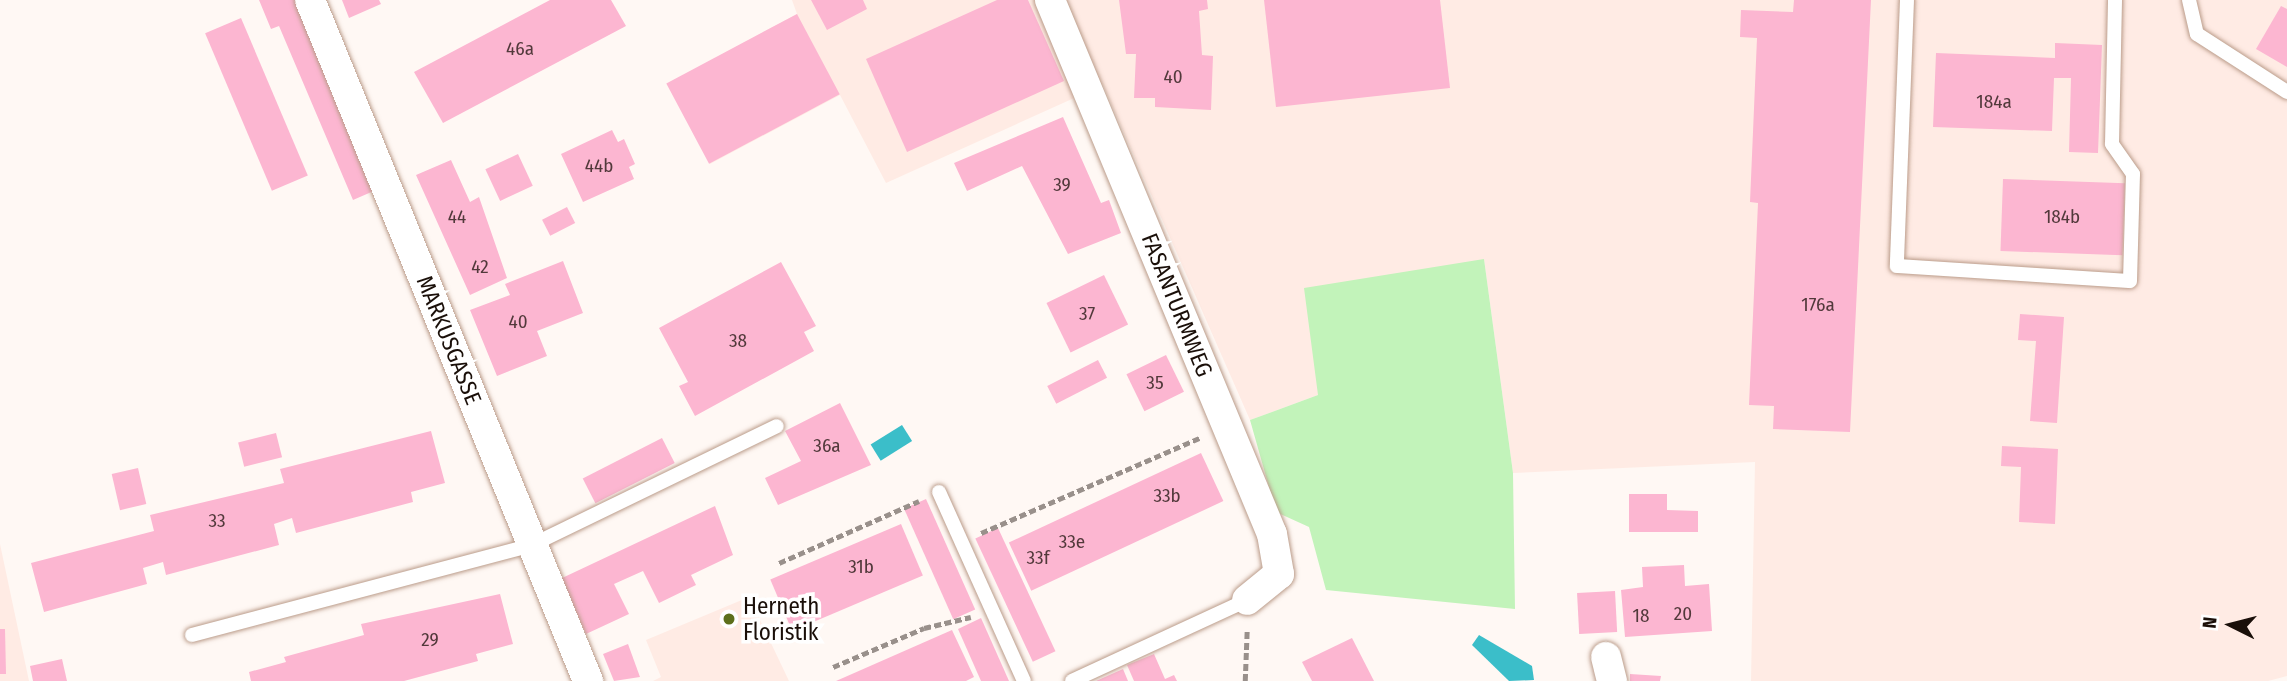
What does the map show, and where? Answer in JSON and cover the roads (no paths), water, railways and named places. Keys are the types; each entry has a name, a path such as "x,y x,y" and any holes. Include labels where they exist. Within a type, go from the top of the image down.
{"street":[{"name":"MARKUSGASSE","path":"310,0 588,681"},
{"name":"FASANTURMWEG","path":"1050,0 1272,534 1279,574 1247,600"}],"lane":[{"path":"1908,0 1896,266 2130,281 2133,174 2112,144 2115,0"},
{"path":"2189,0 2197,34 2287,92"},
{"path":"192,635 532,545 777,426"},
{"path":"939,492 1024,681"},
{"path":"1072,681 1247,600"}],"water":[{"path":"902,425 912,441 881,461 871,445"},
{"path":"1479,635 1532,666 1534,680 1509,681 1472,645"}],"place":[{"name":"Herneth Floristik","path":"729,619"}]}
